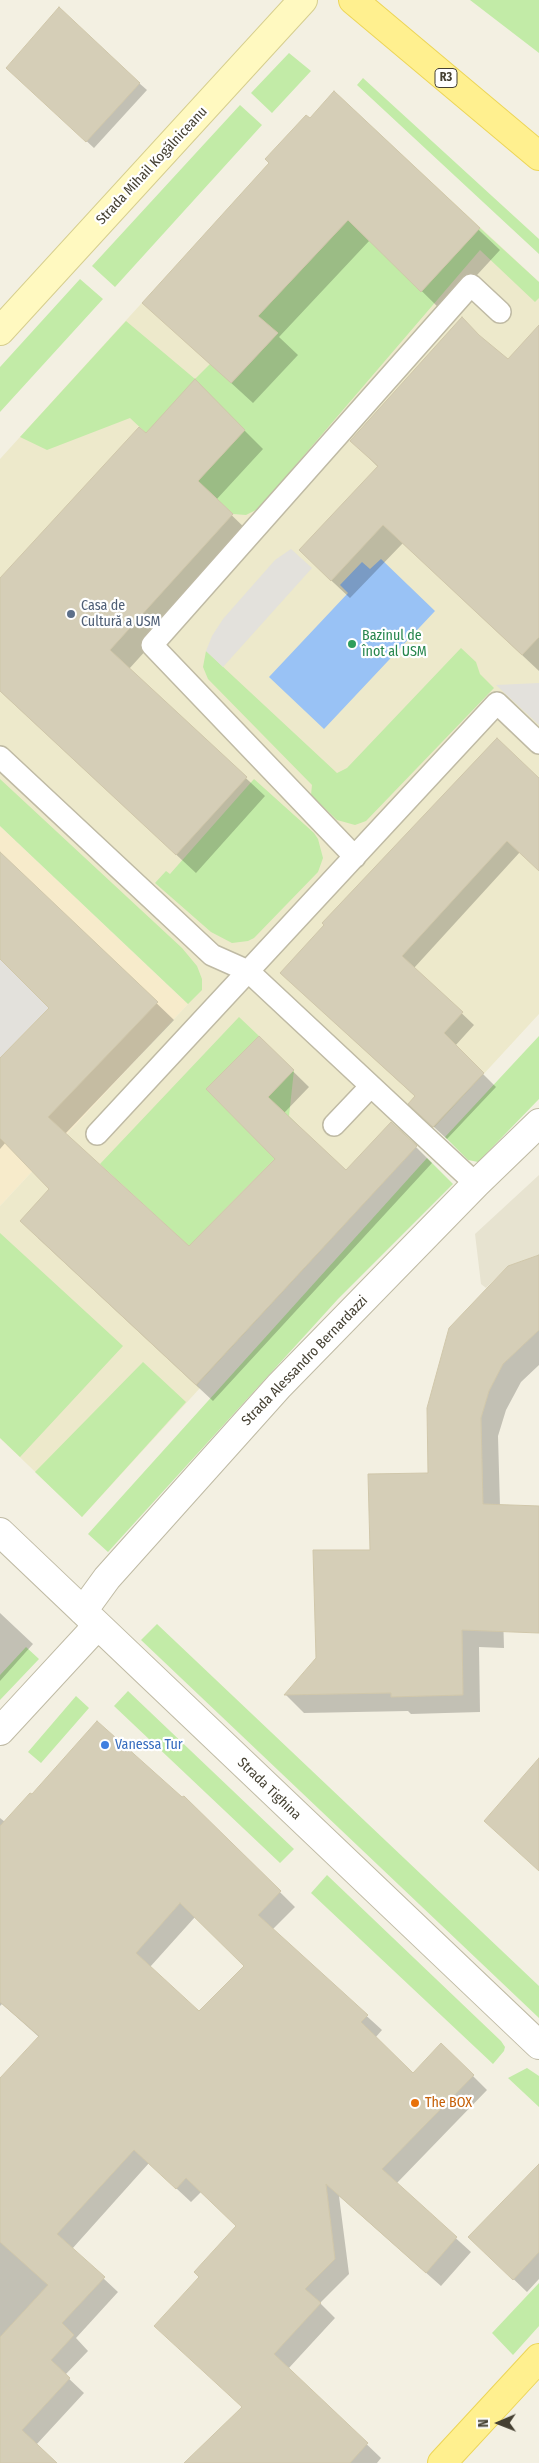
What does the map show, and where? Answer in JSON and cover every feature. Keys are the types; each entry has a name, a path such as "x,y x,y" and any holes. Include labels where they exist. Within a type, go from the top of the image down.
{"main road":[{"name":"Strada Mihail Kogălniceanu","path":"0,331 303,0"},
{"name":"R3","path":"353,0 539,156"},
{"path":"442,2463 539,2358"}],"street":[{"name":"Strada Alessandro Bernardazzi","path":"0,1731 90,1618 107,1578 279,1386 476,1184 539,1123"},
{"name":"Strada Tighina","path":"0,1532 539,2045"}],"lane":[{"path":"355,857 152,645 471,285 500,312"},
{"path":"97,1134 497,703 535,731"},
{"path":"0,757 212,954 248,971 476,1184"},
{"path":"334,1125 371,1086"}],"shaded area":[{"path":"334,91 539,282 539,1014 197,1385 200,1388 82,1517 0,1438 0,1206 188,1004 0,826 0,459 269,163 265,159 306,115 310,118"},
{"path":"291,549 312,568 223,667 206,651 212,636 223,619 275,560"},
{"path":"539,683 539,725 496,685"},
{"path":"0,826 188,1004 0,1206"},
{"path":"0,959 49,1008 0,1058"},
{"path":"539,1175 539,1255 508,1266 486,1288 481,1284 475,1234"}],"green space":[{"path":"470,0 539,0 539,53"},
{"path":"289,53 311,71 272,113 251,93"},
{"path":"363,78 539,239 539,254 357,85"},
{"path":"240,105 262,125 115,287 92,266"},
{"path":"356,212 421,291 480,228 539,282 539,298 535,302 480,250 258,509 246,515 233,514 130,418 47,450 20,437 126,321 195,379 210,364 232,383 277,334 258,316"},
{"path":"80,279 103,299 0,412 0,367"},
{"path":"461,648 476,662 480,674 494,688 366,821 355,825 337,820 311,795 312,785 208,679 203,667 206,651 337,773 347,768"},
{"path":"0,779 182,948 197,966 202,979 202,990 188,1004 0,826"},
{"path":"254,779 314,833 318,839 323,858 318,872 254,938 248,941 232,943 211,932 155,883 166,871 170,874"},
{"path":"239,1017 259,1036 206,1089 241,1124 294,1070 289,1116 303,1130 189,1246 100,1164"},
{"path":"539,1036 539,1099 478,1162 468,1160 445,1137"},
{"path":"427,1158 453,1184 338,1299 108,1552 88,1534"},
{"path":"0,1233 123,1346 20,1457 0,1438"},
{"path":"143,1362 186,1402 82,1517 35,1472"},
{"path":"157,1624 539,1986 539,2018 141,1640"},
{"path":"26,1647 39,1659 0,1700 0,1675"},
{"path":"128,1691 294,1849 280,1863 114,1706"},
{"path":"76,1696 89,1708 41,1763 28,1752"},
{"path":"327,1875 501,2041 505,2047 504,2051 493,2064 311,1893"},
{"path":"527,2068 539,2076 539,2107 508,2078"},
{"path":"539,2283 539,2326 513,2355 492,2333"}],"water":[{"name":"Bazinul de înot al USM","path":"381,559 435,611 324,729 269,677 348,593 340,585 362,562 370,569"}],"building":[{"path":"59,7 140,83 86,142 6,68"},
{"path":"334,91 480,228 421,292 348,220 258,316 278,333 231,383 142,303 269,163 265,159 306,115 310,118"},
{"path":"462,317 479,335 508,359 539,325 539,637 522,655 383,525 331,581 299,550 378,466 350,441"},
{"name":"Casa de Cultură a USM","path":"195,379 245,430 198,481 233,514 110,650 247,777 176,855 0,691 0,578 139,427 146,433"},
{"path":"497,738 539,778 539,871 507,841 402,956 463,1012 444,1033 484,1073 433,1127 408,1104 415,1096 280,973 324,925 322,923"},
{"path":"0,852 158,1002 48,1117 189,1246 275,1159 206,1089 259,1036 294,1070 268,1097 346,1170 391,1122 417,1146 196,1385 20,1221 49,1189 0,1138 0,1058 49,1008 0,959"},
{"path":"539,1255 539,1330 503,1364 489,1391 481,1418 483,1504 539,1506 539,1633 462,1630 463,1695 391,1697 391,1693 284,1695 316,1658 313,1550 370,1550 368,1474 428,1473 427,1408 449,1328 508,1266"},
{"path":"97,1721 182,1797 184,1796 281,1891 258,1915 368,2015 361,2022 413,2073 441,2043 474,2075 382,2169 457,2237 426,2273 326,2184 335,2259 305,2289 321,2303 274,2354 368,2443 350,2463 184,2463 242,2407 154,2326 199,2277 194,2272 236,2226 186,2178 176,2189 134,2150 57,2234 105,2277 62,2323 74,2335 51,2360 70,2378 22,2430 57,2463 0,2463 0,2337 48,2285 0,2242 0,2078 39,2036 0,2002 0,1826 30,1793 32,1794","holes":["180,1903 244,1966 199,2011 136,1953"]},
{"path":"539,1758 539,1871 484,1821"},
{"path":"539,2164 539,2252 513,2280 468,2237"}],"place":[{"name":"Casa de Cultură a USM","path":"71,614"},
{"name":"Bazinul de înot al USM","path":"352,644"},
{"name":"Vanessa Tur","path":"105,1745"},
{"name":"The BOX","path":"415,2103"}]}
